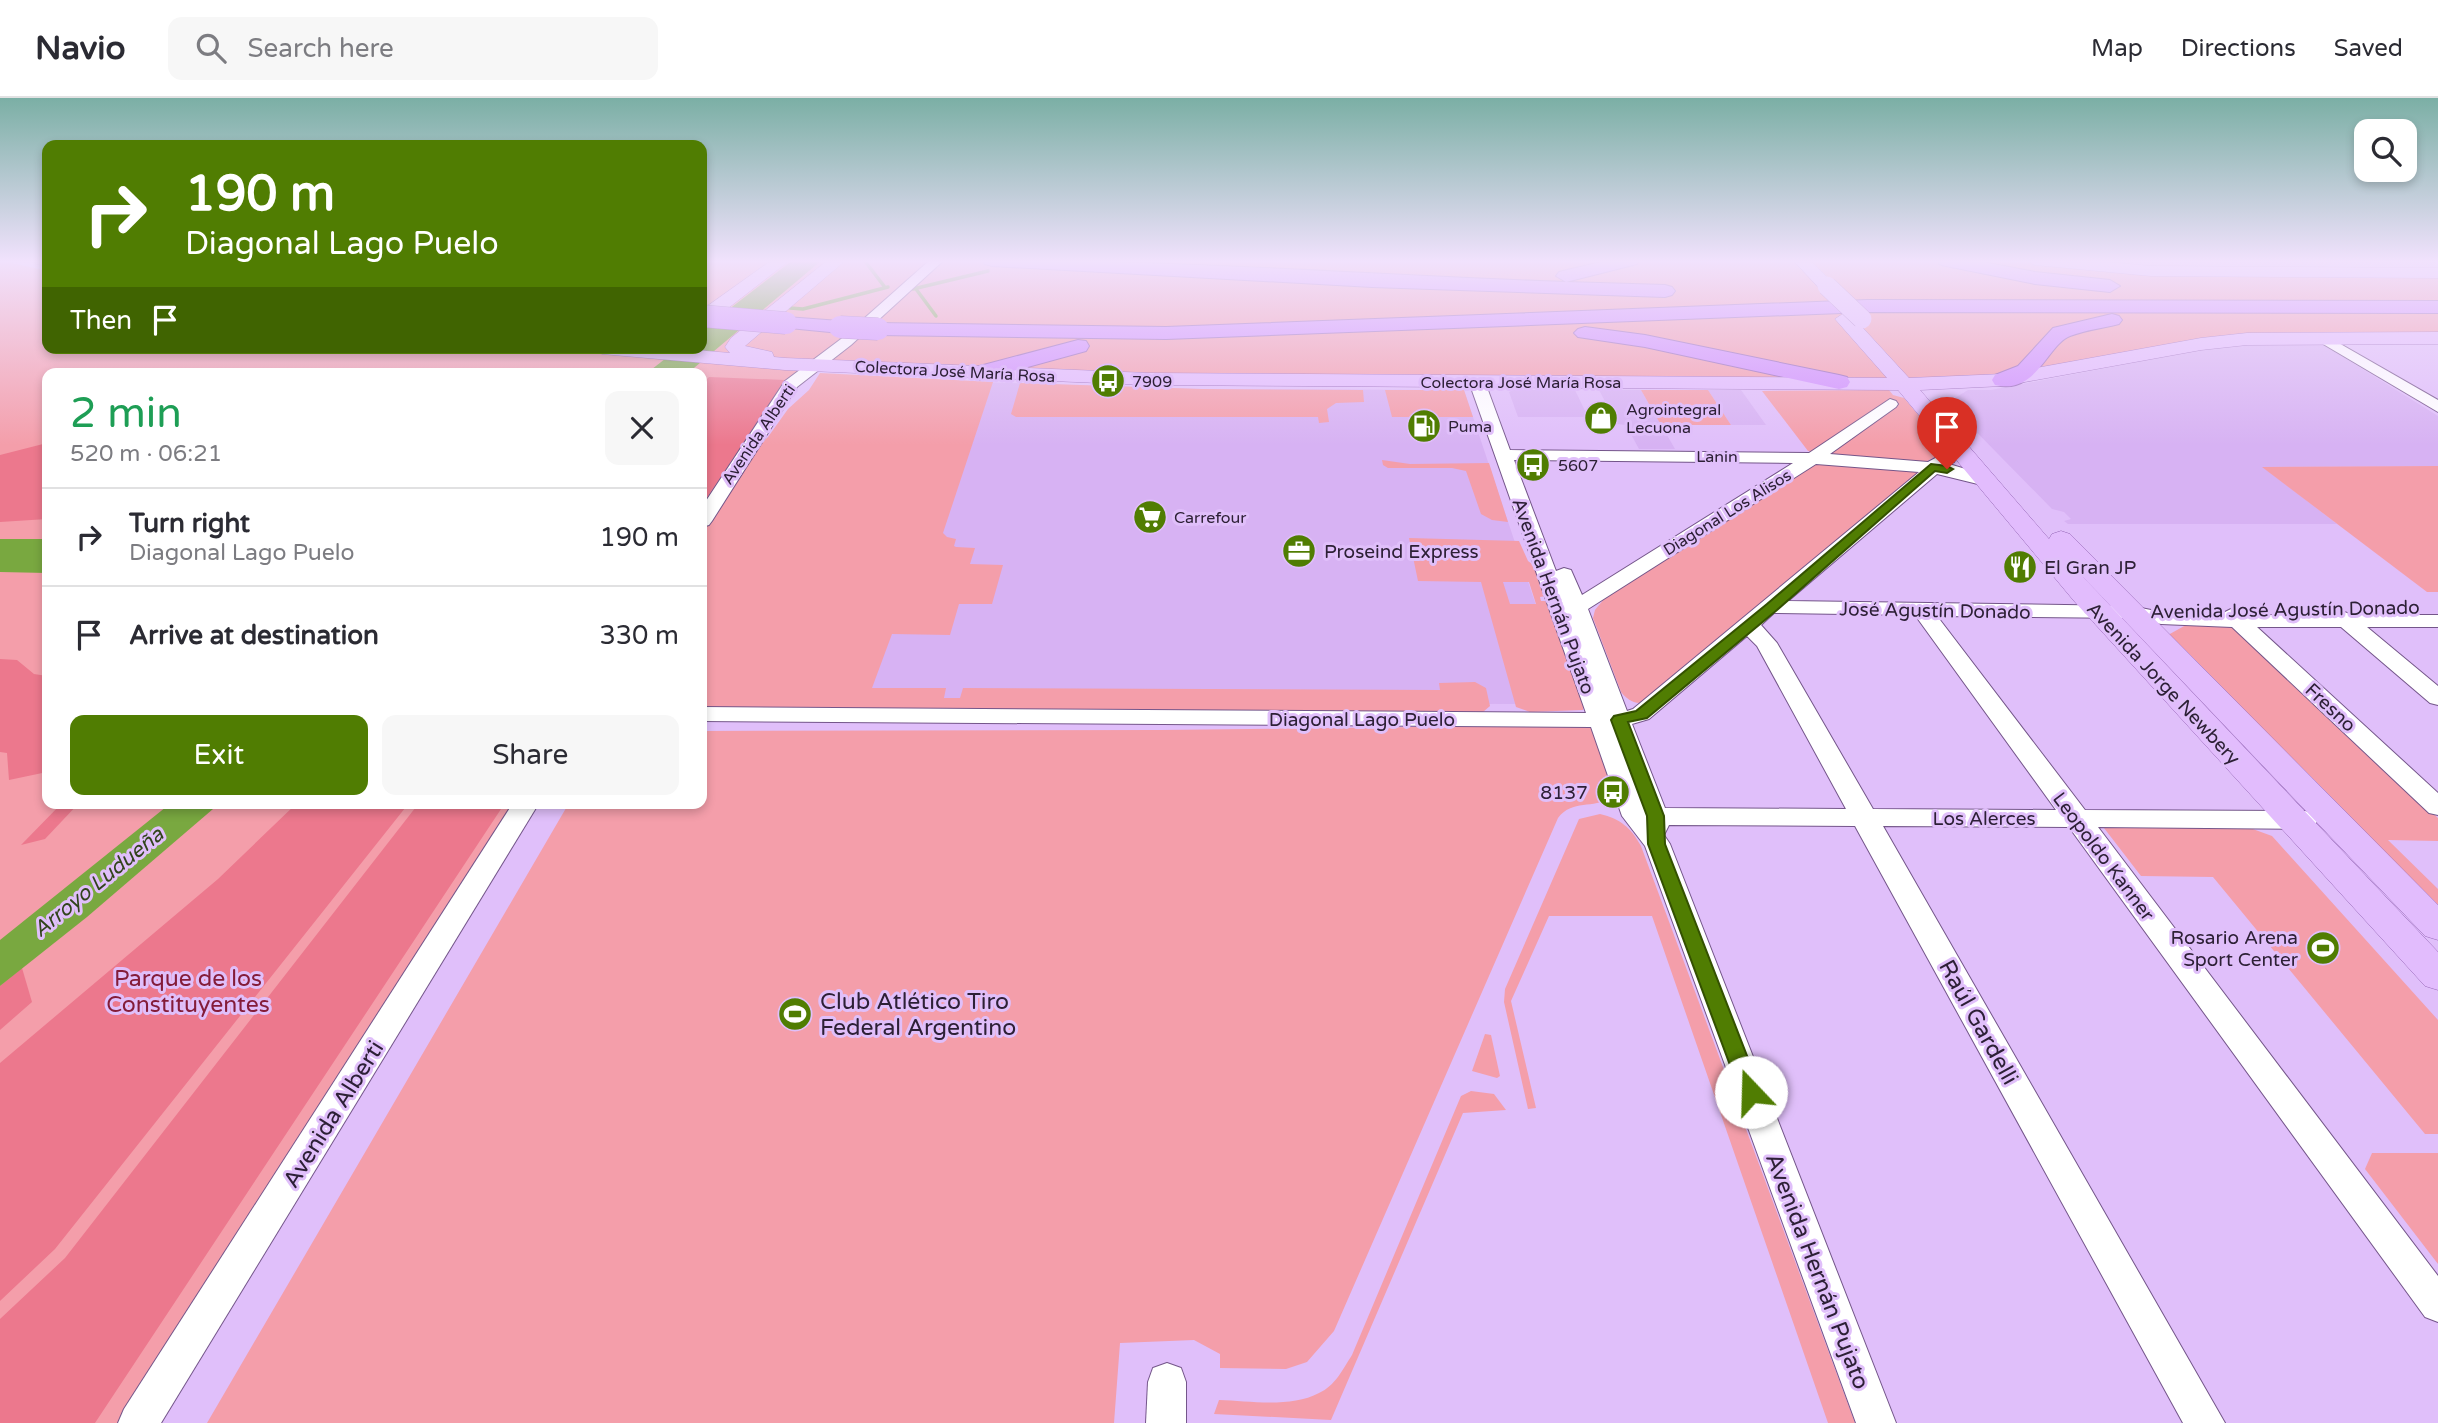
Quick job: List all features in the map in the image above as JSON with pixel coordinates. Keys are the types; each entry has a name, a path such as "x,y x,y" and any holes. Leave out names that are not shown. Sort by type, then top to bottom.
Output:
{"highway":[{"path":"770,322 877,329 1095,334 1478,322"},
{"path":"2003,380 2026,371 2060,332 2101,322"},
{"path":"1379,326 1529,329 1619,336 1839,382"},
{"path":"980,373 1043,354 1093,345 1220,337 1270,330"},
{"path":"1020,375 1029,363 1043,354"}],"main road":[{"path":"763,322 735,347 748,354 818,362"},
{"name":"Avenida Jorge Newbery","path":"1856,322 1977,452 2438,927"},
{"name":"Colectora José María Rosa","path":"656,354 980,373 1149,379 1914,384 2003,380 2201,344 2247,339 2438,338"},
{"name":"Avenida Jorge Newbery","path":"1914,384 1954,444 2098,612 2438,976"}],"street":[{"name":"Avenida Alberti","path":"818,362 858,322"},
{"name":"Avenida Alberti","path":"707,513 791,384 865,322"},
{"path":"2323,338 2438,407"},
{"name":"Avenida Hernán Pujato","path":"1484,382 1609,720 1876,1423"},
{"path":"2415,393 2438,393"},
{"name":"Diagonal Los Alisos","path":"1568,607 1813,458 1890,404"},
{"name":"Diagonal Lago Puelo","path":"707,714 1609,720 1642,714 1761,616 1931,468 1948,458 1954,444"},
{"name":"Lanin","path":"1511,455 1813,458 1931,468"},
{"path":"1931,468 1959,471 1986,481"},
{"name":"Avenida José Agustín Donado","path":"2098,612 2131,612 2161,618 2231,614 2338,614 2438,607"},
{"name":"José Agustín Donado","path":"1761,616 1920,609 2098,612"},
{"name":"Leopoldo Kanner","path":"1920,609 2438,1305"},
{"name":"Fresno","path":"2231,614 2438,807"},
{"path":"2338,614 2438,698"},
{"name":"Avenida José Agustín Donado","path":"2338,614 2438,621"},
{"name":"Raúl Gardelli","path":"1761,616 1766,643 2204,1423"},
{"name":"Avenida Alberti","path":"138,1423 522,809"},
{"name":"Los Alerces","path":"1649,825 1864,817 2334,820"},
{"path":"1166,1423 1167,1382"}],"shaded area":[{"path":"2319,342 2438,416 2438,466 2263,467 2337,524 2068,524 2064,521 2071,519 2064,512 2052,509 1950,405 1955,398 1968,390 1991,390 2200,350 2262,343"},
{"path":"978,382 1202,389 1464,390 1569,704 867,703 707,623 707,616"},
{"path":"1575,390 1588,417 1518,417 1509,392"},
{"path":"1599,390 1641,390 1675,449 1639,449 1626,425 1617,424"},
{"path":"1708,390 1741,390 1766,425 1731,425"}],"green space":[{"name":"Parque de los Constituyentes","path":"0,322 42,322 42,354 707,354 707,322 2438,322 2438,338 2247,339 2003,380 1312,381 817,364 776,404 707,513 707,368 42,368 42,809 522,809 138,1423 0,1423"},
{"path":"820,373 993,382 943,533 956,539 956,547 975,548 970,564 1003,565 992,604 959,604 950,635 892,634 872,688 946,688 944,698 960,698 963,688 1440,690 1439,683 1475,682 1486,688 1490,706 1483,712 707,711 707,522 753,451 768,437 788,409 809,390"},
{"path":"707,379 785,380 707,497"},
{"path":"1020,383 1202,389 1363,390 1364,402 1336,403 1327,409 1329,422 1319,423 1318,417 1016,417 1011,414"},
{"path":"1385,390 1464,390 1473,417 1392,417"},
{"path":"1641,390 1708,390 1731,425 1661,425"},
{"path":"1889,390 1893,395 1904,398 1941,442 1945,449 1943,453 1925,462 1831,456 1808,451 1762,391"},
{"path":"42,444 42,519 0,522 0,455"},
{"path":"1382,460 1410,464 1489,463 1508,522 1492,520 1481,514 1466,471 1452,468 1388,468 1383,465"},
{"path":"1811,464 1910,468 1919,473 1648,703 1636,703 1627,698 1621,692 1593,618 1595,610 1604,599"},
{"path":"2438,466 2438,592 2427,592 2262,467"},
{"path":"1409,538 1519,541 1528,561 1536,567 1546,596 1540,597 1541,601 1548,601 1584,704 1583,710 1530,712 1516,707 1481,582 1418,581","holes":["1503,582 1529,582 1536,604 1510,604"]},
{"path":"2186,625 2228,626 2236,629 2438,818 2438,841 2388,840 2438,889 2438,910 2168,635"},
{"path":"0,659 17,660 34,674 42,675 42,773 9,780 7,753 0,752"},
{"name":"Club Atlético Tiro Federal Argentino","path":"1584,725 1593,728 1612,786 1610,798 1570,808 1558,818 1334,1331 1307,1362 1286,1369 1220,1368 1220,1354 1194,1340 1120,1343 1114,1423 207,1423 565,809 707,809 707,731 1161,730"},
{"path":"56,809 73,809 45,839 21,845"},
{"path":"291,809 404,809 55,1249 0,1301 0,1063 218,879"},
{"path":"414,809 501,809 95,1423 0,1423 0,1319 65,1258"},
{"path":"1600,814 1625,825 1641,846 1855,1423 1828,1423 1652,916 1549,916 1511,1001 1536,1108 1528,1109 1504,1002 1505,989 1579,819"},
{"name":"Rosario Arena Sport Center","path":"2104,828 2250,828 2272,836 2438,1020 2438,1134 2425,1134 2213,877 2141,876"},
{"path":"22,968 32,1002 0,1030 0,986"},
{"path":"1485,1034 1491,1035 1500,1076 1497,1078 1472,1071"},
{"path":"1471,1091 1494,1094 1506,1110 1463,1113 1331,1420 1214,1414 1219,1400 1296,1401 1325,1390 1338,1377 1352,1355 1461,1096"},
{"path":"2372,1153 2438,1153 2438,1264 2365,1169"}],"water":[{"path":"713,322 749,322 694,368 653,368 671,354 707,354 707,326"},
{"path":"0,539 42,539 42,573 0,572"},
{"name":"Arroyo Ludueña","path":"164,809 213,809 87,917 0,986 0,940"}],"place":[{"name":"7909","path":"1108,381"},
{"name":"Agrointegral Lecuona","path":"1601,418"},
{"name":"Puma","path":"1424,426"},
{"name":"5607","path":"1533,465"},
{"name":"Carrefour","path":"1150,517"},
{"name":"Proseind Express","path":"1299,551"},
{"name":"El Gran JP","path":"2020,567"},
{"name":"8137","path":"1613,792"},
{"name":"Rosario Arena Sport Center","path":"2323,948"},
{"name":"Club Atlético Tiro Federal Argentino","path":"795,1014"}],"route":[{"path":"1751,1092 1657,844 1655,816 1619,720 1642,714 1772,607 1931,468 1947,469"}]}
